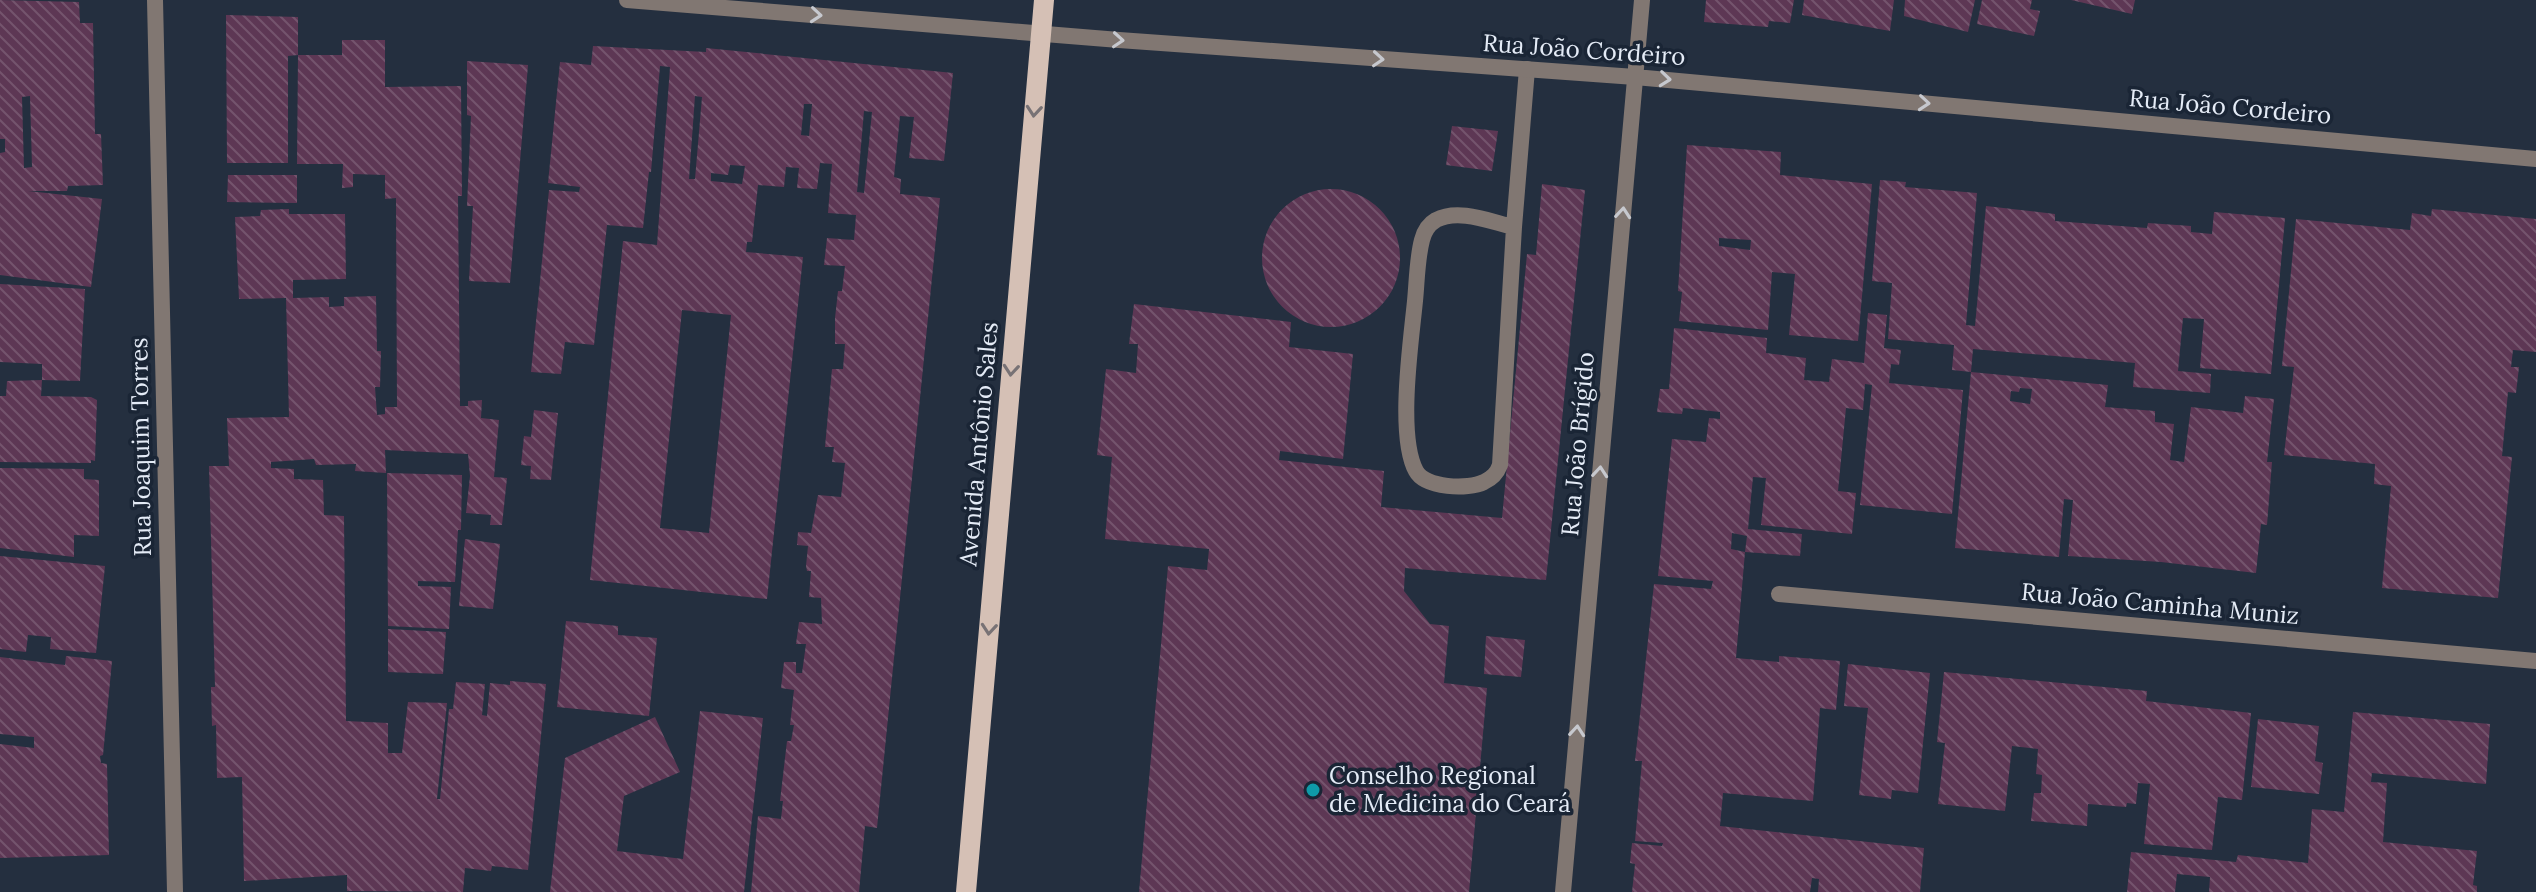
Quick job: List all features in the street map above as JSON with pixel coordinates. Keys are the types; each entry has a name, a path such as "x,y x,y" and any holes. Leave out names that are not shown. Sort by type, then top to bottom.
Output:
{"main road":[{"name":"Avenida Antônio Sales","path":"966,892 1044,0"}],"street":[{"name":"Rua Joaquim Torres","path":"155,0 175,892"},
{"name":"Rua João Cordeiro","path":"627,0 1635,77 2536,159"},
{"name":"Rua João Brígido","path":"1563,892 1642,0"},
{"path":"1514,227 1461,215 1435,221 1423,237 1411,342 1407,432 1410,458 1418,475 1428,482 1467,486 1484,483 1496,475 1500,465 1527,69"},
{"name":"Rua João Caminha Muniz","path":"1779,594 2536,661"}],"building":[{"path":"0,0 79,2 80,23 93,23 95,134 101,134 103,185 68,186 67,191 28,191 102,199 91,287 0,275 0,153 5,152 5,139 0,139","holes":["30,96 32,167 24,168 22,97"]},
{"path":"1706,0 1794,0 1790,23 1769,21 1768,27 1704,22"},
{"path":"1804,0 1894,0 1890,31 1802,15"},
{"path":"1905,0 1975,0 1968,32 1904,16"},
{"path":"1982,0 2032,0 2030,9 2040,11 2034,36 1977,24"},
{"path":"2071,0 2135,0 2132,14"},
{"path":"226,15 298,17 298,55 288,56 288,163 227,163"},
{"path":"342,40 385,40 385,87 461,86 462,196 458,196 460,406 468,406 468,401 482,400 481,418 499,420 494,477 507,478 502,525 490,525 491,515 466,513 470,476 468,454 385,450 386,473 355,471 356,464 316,465 314,459 271,462 271,468 294,469 294,479 323,480 324,515 344,516 346,721 388,723 388,753 402,753 408,702 447,703 437,799 440,799 449,709 453,709 456,682 485,684 482,715 487,716 490,683 546,684 528,870 492,866 491,871 465,868 463,892 347,891 347,875 244,881 242,777 217,778 216,725 212,726 211,687 215,687 209,466 229,466 227,418 289,417 286,298 239,299 235,217 260,216 261,210 289,209 289,214 345,214 346,279 293,280 293,298 329,297 329,307 344,306 344,297 376,296 377,351 381,351 380,387 375,387 377,415 385,414 385,407 397,407 396,198 385,199 385,175 353,174 353,187 342,188 343,164 297,164 298,55 342,55"},
{"path":"593,46 706,52 706,48 953,73 944,161 909,158 914,117 900,116 894,177 901,179 900,194 940,198 877,828 865,826 859,892 751,892 758,816 781,819 787,741 791,741 794,725 790,725 794,690 781,688 784,662 796,662 796,673 802,673 806,644 796,644 799,622 822,624 821,598 809,597 811,571 807,571 806,566 808,546 797,545 798,532 811,533 818,495 841,497 845,463 832,462 834,447 825,447 832,369 843,369 845,344 835,344 835,318 845,266 824,265 827,238 854,240 856,215 828,213 832,164 820,163 817,189 797,188 799,168 786,167 784,187 758,185 752,242 747,242 746,252 803,257 767,599 590,580 623,241 657,245 670,67 660,66 643,228 607,225 594,345 565,342 561,374 531,372 549,190 579,192 580,187 548,183 560,62 591,65","holes":["695,96 702,97 695,179 689,179","804,104 812,104 809,136 801,135","864,111 872,112 864,193 857,192","730,165 745,166 742,184 711,181 711,173 728,175","682,310 731,315 709,533 660,528"]},
{"path":"467,61 528,65 510,283 469,281 473,206 467,206 471,116 467,115"},
{"path":"1452,126 1498,131 1492,171 1446,165"},
{"path":"1687,145 1781,152 1780,175 1872,184 1858,341 1789,335 1795,274 1772,272 1768,330 1679,321 1682,292 1678,291","holes":["1719,238 1751,240 1750,250 1719,246"]},
{"path":"228,175 297,175 297,203 227,202"},
{"path":"1880,180 1906,182 1905,187 1977,193 1966,325 1975,326 1986,206 2055,214 2055,221 2147,228 2148,223 2191,226 2191,232 2212,234 2214,212 2285,218 2271,374 2200,368 2204,319 2183,318 2178,371 2211,374 2210,393 2133,387 2135,363 1973,349 1971,372 1952,370 1954,345 1888,339 1892,283 1872,281"},
{"path":"1542,184 1585,190 1546,580 1405,568 1404,591 1430,624 1449,626 1444,683 1487,688 1469,892 1139,892 1168,566 1207,570 1209,549 1105,539 1112,457 1097,455 1106,369 1136,373 1138,344 1129,344 1134,304 1291,322 1289,347 1353,354 1343,459 1280,451 1279,460 1384,471 1381,507 1502,518 1527,254 1536,255"},
{"path":"1331,189 1357,194 1380,209 1395,232 1400,258 1395,284 1380,307 1357,322 1331,327 1305,322 1282,307 1267,284 1262,258 1267,232 1282,209 1305,194"},
{"path":"2432,209 2536,219 2536,352 2513,350 2511,367 2519,367 2516,393 2508,392 2502,456 2512,457 2498,598 2382,588 2391,486 2374,484 2375,464 2284,455 2294,367 2282,366 2296,219 2410,230 2412,213 2431,216"},
{"path":"0,284 85,289 80,381 42,380 42,364 0,362"},
{"path":"1868,313 1887,315 1884,348 1901,350 1899,365 1891,364 1889,383 1963,390 1952,514 1860,505 1872,385 1865,384 1863,410 1846,408 1838,491 1856,493 1852,534 1761,525 1766,478 1753,477 1748,529 1802,534 1800,556 1745,552 1736,658 1779,662 1779,656 1840,661 1836,710 1820,708 1813,801 1723,793 1720,826 1924,848 1920,892 1818,892 1819,879 1812,878 1810,892 1632,892 1635,864 1630,863 1632,843 1662,846 1663,843 1635,841 1642,761 1635,761 1654,584 1711,589 1713,581 1658,576 1672,439 1706,442 1709,418 1720,419 1720,412 1683,408 1682,414 1657,412 1660,389 1669,389 1674,328 1767,338 1766,353 1806,358 1804,380 1829,382 1832,359 1864,363","holes":["1732,533 1747,536 1745,552 1731,549"]},
{"path":"1971,372 2108,385 2105,407 2155,411 2155,422 2174,424 2170,460 2184,462 2191,407 2243,413 2245,396 2274,399 2267,462 2272,462 2267,525 2261,524 2256,573 2068,556 2073,500 2064,499 2059,557 1955,548","holes":["2032,389 2030,404 2010,401 2011,391"]},
{"path":"42,380 41,396 91,397 97,400 95,461 0,462 0,396 6,396 7,381"},
{"path":"534,410 558,413 551,480 530,479 531,466 521,465 524,436 531,437"},
{"path":"0,468 84,469 84,479 99,480 99,536 74,535 74,557 0,548"},
{"path":"387,473 462,475 461,530 458,530 455,582 418,581 418,586 451,587 449,629 388,626"},
{"path":"465,539 500,544 493,609 459,606"},
{"path":"0,556 105,566 96,653 50,649 51,637 28,635 26,652 0,649"},
{"path":"566,621 618,626 618,635 657,638 649,716 557,707"},
{"path":"388,629 446,632 443,674 388,672"},
{"path":"1486,636 1525,640 1521,677 1484,674"},
{"path":"66,656 112,661 103,755 100,756 101,763 107,764 109,855 0,858 0,744 34,748 34,737 0,734 0,657 65,665"},
{"path":"1848,664 1930,673 1918,793 1892,790 1891,799 1859,795 1868,708 1844,706"},
{"path":"1944,672 2147,691 2146,701 2251,713 2242,800 2218,797 2212,850 2144,844 2150,784 2138,783 2136,804 2127,803 2126,807 2088,804 2087,826 2031,821 2034,793 2041,793 2042,775 2036,774 2038,749 2012,746 2005,811 1938,804 1945,743 1937,742"},
{"path":"700,711 763,718 744,892 550,892 565,758 655,717 680,772 624,796 617,851 683,859"},
{"path":"2353,712 2490,724 2486,784 2372,773 2371,782 2387,783 2383,842 2477,851 2473,885 2477,886 2477,892 2209,892 2210,877 2177,874 2175,892 2127,892 2131,852 2236,862 2238,855 2308,863 2312,809 2344,812"},
{"path":"2258,719 2319,726 2315,761 2323,763 2319,794 2251,787"}],"place":[{"name":"Conselho Regional de Medicina do Ceará","path":"1313,790"}]}
